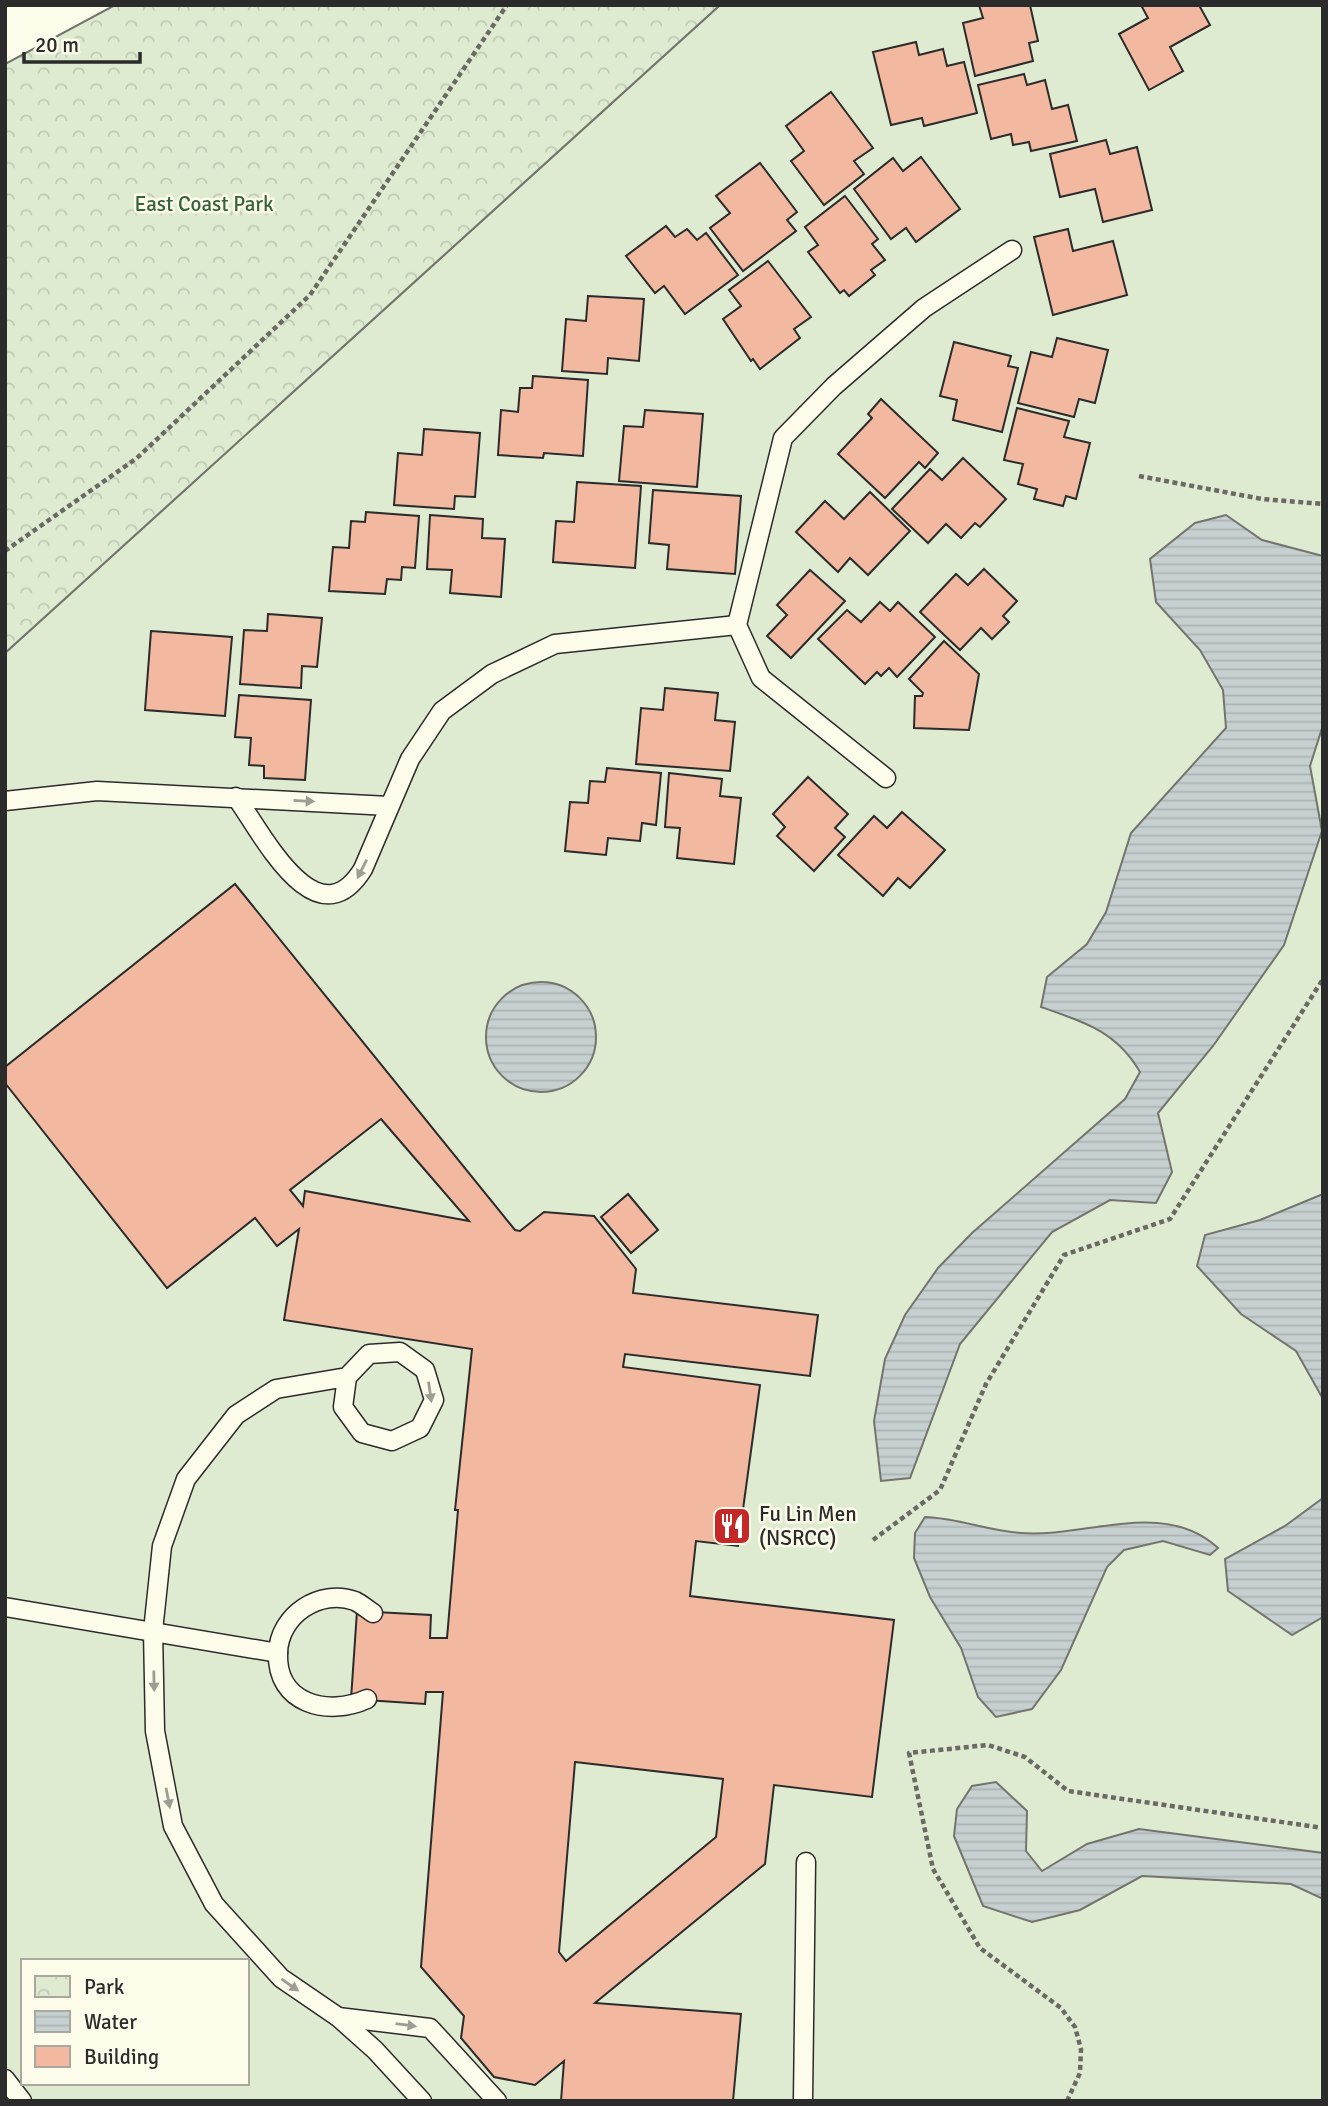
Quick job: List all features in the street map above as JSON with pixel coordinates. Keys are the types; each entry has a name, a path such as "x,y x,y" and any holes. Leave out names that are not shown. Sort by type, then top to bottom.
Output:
{"lane":[{"path":"886,778 761,678 737,625 783,438 834,386 924,308 1012,250"},
{"path":"236,797 290,872 308,890 323,896 341,893 353,886 363,869 410,759 442,711 492,674 555,645 737,625"},
{"path":"5,801 97,791 389,806"},
{"path":"347,1377 343,1407 362,1433 392,1441 420,1428 434,1400 425,1370 400,1352 369,1354 347,1377 276,1389 236,1415 186,1479 162,1546 153,1631 155,1731 173,1826 214,1904 281,1979 338,2017 376,2050 422,2101"},
{"path":"367,1699 348,1708 328,1709 308,1703 292,1691 281,1673 278,1653 283,1632 295,1614 313,1602 334,1598 355,1601 373,1613"},
{"path":"5,1607 278,1653"},
{"path":"803,2101 806,1861"},
{"path":"338,2017 430,2028 497,2101"},
{"path":"5,2079 22,2101"}],"path":[{"path":"5,551 137,458 310,295 507,5"},
{"path":"1139,476 1262,499 1323,504"},
{"path":"873,1540 940,1490 986,1384 1064,1255 1170,1219 1323,979"},
{"path":"1067,2101 1080,2073 1081,2049 1075,2026 1062,2008 980,1948 933,1869 909,1754 988,1745 1025,1757 1068,1791 1323,1828"}],"green space":[{"name":"East Coast Park","path":"115,5 720,5 5,653 5,64"},
{"path":"720,5 1323,5 1323,2101 5,2101 5,653"}],"water":[{"path":"1226,515 1262,540 1323,556 1323,725 1310,766 1322,831 1284,945 1213,1046 1158,1113 1172,1172 1156,1203 1110,1200 1052,1232 960,1344 910,1478 881,1481 874,1421 885,1359 905,1315 938,1268 972,1233 1125,1099 1140,1072 1131,1058 1109,1037 1085,1023 1041,1007 1047,977 1087,944 1106,912 1131,833 1226,728 1223,690 1200,650 1156,602 1150,559 1195,523"},
{"path":"541,982 562,986 580,998 592,1016 596,1037 592,1058 580,1076 562,1088 541,1092 520,1088 502,1076 490,1058 486,1037 490,1016 502,998 520,986"},
{"path":"1323,1194 1323,1399 1296,1351 1241,1314 1197,1266 1205,1235 1260,1220"},
{"path":"1323,1498 1323,1617 1292,1635 1228,1591 1225,1559 1285,1526"},
{"path":"925,1517 1021,1533 1046,1533 1124,1524 1174,1525 1197,1533 1218,1548 1210,1555 1163,1541 1124,1550 1107,1567 1061,1670 1032,1709 996,1717 978,1697 961,1648 930,1597 914,1558 915,1533"},
{"path":"996,1782 1027,1811 1026,1851 1042,1871 1087,1844 1139,1829 1323,1853 1323,1899 1291,1884 1142,1876 1080,1910 1032,1922 983,1906 954,1836 957,1809 972,1786"}],"building":[{"path":"979,5 1030,5 1038,41 1029,43 1033,61 975,76 963,23 983,18"},
{"path":"1141,5 1199,5 1210,25 1170,47 1183,71 1149,90 1119,34 1148,18"},
{"path":"916,42 919,55 943,49 947,66 964,62 977,113 924,126 922,118 891,125 873,52"},
{"path":"1024,74 1027,85 1045,80 1052,109 1068,105 1077,141 1031,151 1029,142 1013,145 1011,134 991,139 978,85"},
{"path":"831,92 873,148 854,161 864,174 824,205 791,161 804,151 786,126"},
{"path":"1106,140 1110,154 1137,147 1152,210 1103,222 1095,189 1060,197 1050,154"},
{"path":"921,157 960,209 916,242 906,228 891,239 854,189 893,158 903,171"},
{"path":"760,163 797,212 787,220 796,231 743,271 710,228 730,213 716,196"},
{"path":"845,196 878,239 872,244 885,260 871,270 875,275 849,296 844,290 840,293 808,252 818,245 805,227"},
{"path":"666,226 675,237 687,229 697,240 706,233 738,275 685,314 664,286 655,293 626,256"},
{"path":"1068,229 1073,251 1113,241 1127,295 1053,315 1034,237"},
{"path":"768,261 811,317 794,329 800,338 760,369 753,359 751,361 723,319 741,306 729,290"},
{"path":"588,296 644,299 639,361 608,358 607,374 562,371 566,319 586,321"},
{"path":"1057,338 1108,350 1095,403 1079,399 1074,417 1018,403 1031,352 1052,357"},
{"path":"954,342 1011,356 1008,366 1018,368 1002,432 953,420 957,400 940,396"},
{"path":"533,376 588,380 583,456 544,453 543,458 498,455 501,410 518,412 520,388 532,388"},
{"path":"881,399 938,453 925,468 919,462 885,498 838,454 872,418 868,414"},
{"path":"1017,408 1069,421 1064,437 1090,443 1076,499 1066,496 1063,506 1034,499 1037,489 1018,484 1023,464 1004,460"},
{"path":"645,410 703,414 697,487 619,481 624,426 643,427"},
{"path":"424,429 480,433 475,497 455,496 454,509 394,505 398,453 422,455"},
{"path":"963,458 1006,499 980,527 975,523 961,538 946,524 928,543 892,509 930,469 942,480"},
{"path":"577,482 641,486 635,568 553,562 556,521 574,522"},
{"path":"653,490 741,496 735,574 667,569 669,545 649,543"},
{"path":"870,492 910,531 868,575 850,558 838,572 796,532 825,501 844,519"},
{"path":"366,512 419,516 415,568 402,567 401,580 387,579 385,594 329,591 333,547 349,548 351,521 365,522"},
{"path":"430,515 483,519 482,538 505,539 501,597 450,593 452,570 427,569"},
{"path":"984,569 1017,601 1003,616 1009,622 992,639 981,628 960,650 920,612 956,574 968,585"},
{"path":"810,570 845,601 791,658 767,636 787,615 777,605"},
{"path":"880,602 890,611 898,602 935,637 897,677 889,668 881,676 877,672 865,684 818,639 847,610 861,622"},
{"path":"268,614 322,618 317,667 302,666 301,688 240,684 244,630 267,631"},
{"path":"151,631 232,637 225,716 145,710"},
{"path":"944,641 979,674 969,730 914,728 915,696 922,696 923,693 909,679"},
{"path":"665,688 718,693 715,720 735,722 730,771 636,764 641,708 663,710"},
{"path":"239,695 311,700 305,780 264,778 264,766 249,765 251,738 235,737"},
{"path":"607,768 661,773 656,825 642,823 640,841 608,838 606,855 565,851 570,802 588,803 590,781 605,782"},
{"path":"669,773 722,779 720,796 741,798 734,864 677,858 680,828 665,827"},
{"path":"808,777 848,814 835,828 845,837 814,871 777,836 785,827 773,814"},
{"path":"902,812 945,850 910,888 898,878 883,896 838,855 874,816 887,828"},
{"path":"235,884 515,1230 520,1231 544,1212 594,1216 636,1269 633,1293 818,1315 810,1376 625,1354 623,1367 760,1385 738,1546 696,1541 690,1596 894,1620 872,1797 774,1785 765,1864 595,2003 741,2014 733,2101 561,2101 564,2061 535,2085 494,2077 461,2038 464,2016 421,1967 443,1692 426,1692 425,1704 351,1699 357,1611 431,1615 430,1638 447,1638 458,1510 455,1510 472,1349 284,1320 299,1229 277,1246 255,1218 167,1288 5,1083 5,1067","holes":["381,1119 469,1221 305,1191 303,1206 290,1190","575,1762 723,1779 716,1837 566,1961 559,1952"]},
{"path":"628,1194 658,1230 631,1253 601,1217"}],"place":[{"name":"Fu Lin Men (NSRCC)","path":"732,1526"}]}
